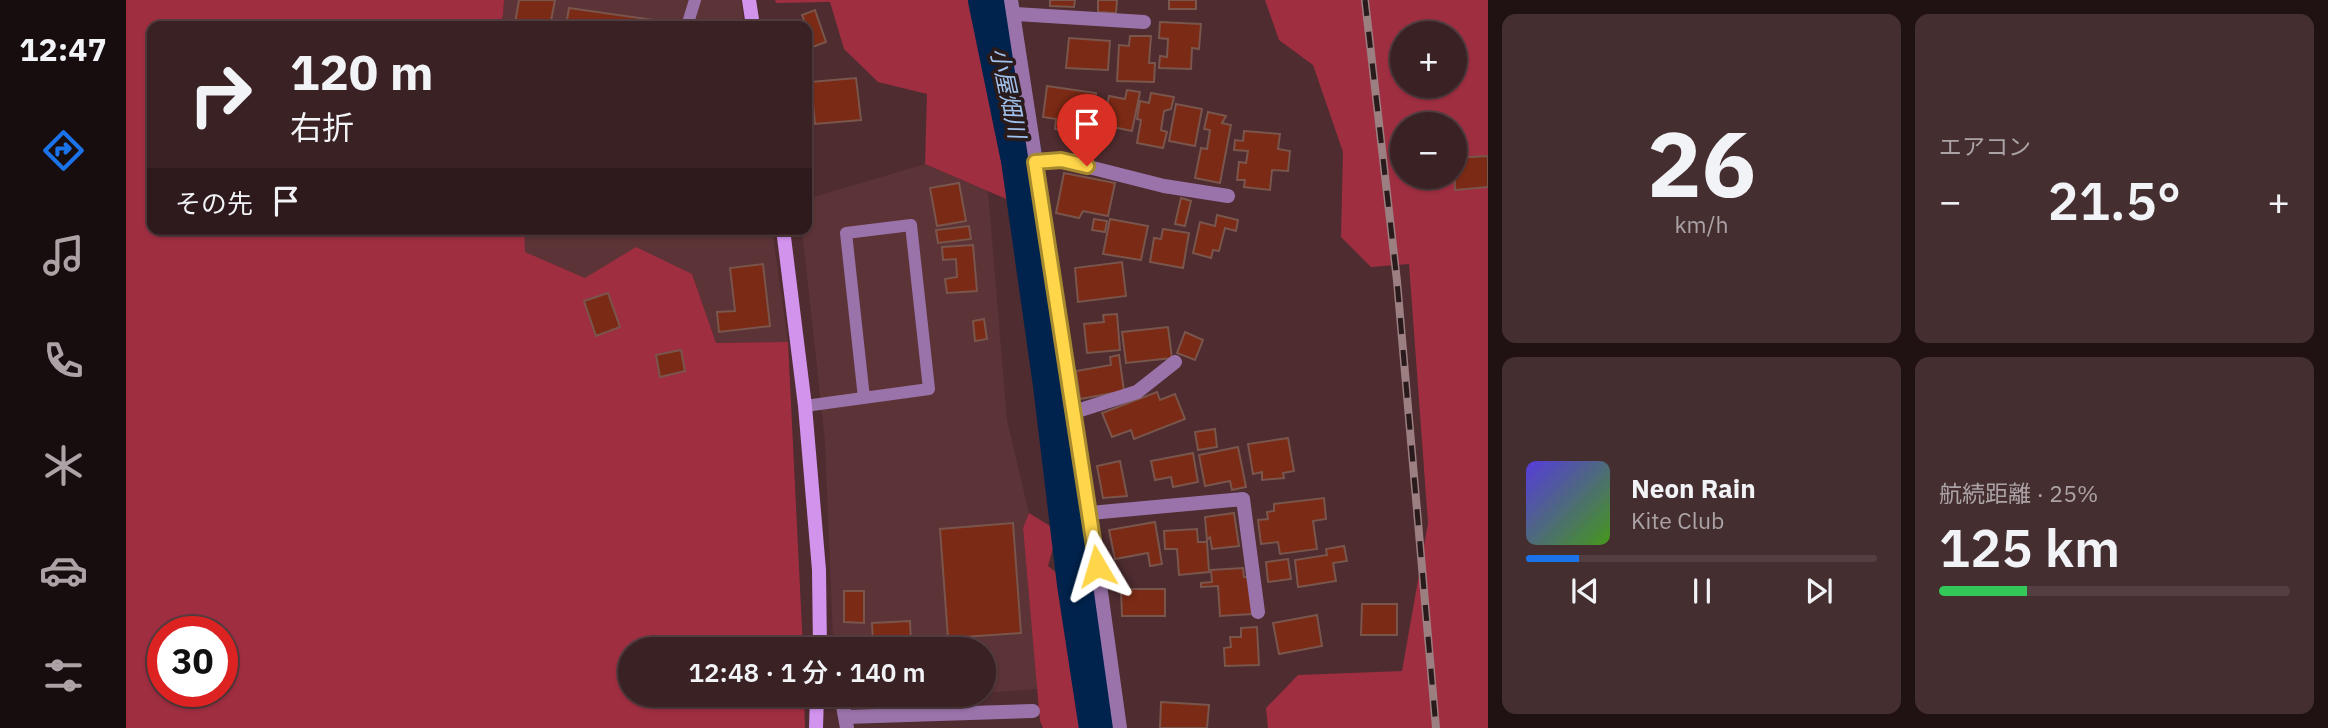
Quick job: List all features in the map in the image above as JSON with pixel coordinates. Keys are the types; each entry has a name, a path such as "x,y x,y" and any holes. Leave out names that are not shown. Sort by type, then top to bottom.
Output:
{"street":[{"path":"749,0 752,21"},
{"path":"1120,728 1013,7 1144,22"},
{"path":"1035,162 1061,160 1164,186 1228,196"},
{"path":"784,235 805,406 819,570 821,637"},
{"path":"1074,412 1137,392 1175,362"},
{"path":"1090,513 1243,499 1258,612"},
{"path":"816,728 817,707"},
{"path":"846,723 1034,711"}],"lane":[{"path":"689,21 695,0"},
{"path":"805,406 864,398 929,389 911,225 846,233 864,398"}],"shaded area":[{"path":"126,0 504,0 501,21 147,21 147,235 524,235 525,252 585,278 636,247 692,274 716,343 788,342 802,637 618,637 618,707 804,707 805,728 126,728"},
{"path":"504,0 741,0 743,21 501,21"},
{"path":"775,0 969,0 1011,201 925,164 927,94 878,82 844,49 830,2 776,3"},
{"path":"1265,0 1488,0 1488,728 1268,728 1266,708 1298,675 1402,671 1428,523 1409,264 1371,267 1341,237 1343,152 1313,65 1279,40"},
{"path":"925,164 988,191 1007,420 1029,513 1023,528 1038,689 996,692 996,637 833,637 825,442 803,235 812,235 812,198"},
{"path":"524,235 773,235 788,342 716,343 692,274 585,278 524,252"},
{"path":"1029,513 1058,531 1048,566 1068,582 1087,696 1108,728 1043,728 1040,721 1023,528"}],"building":[{"path":"519,0 555,0 551,21 515,21"},
{"path":"1050,0 1075,0 1074,7 1050,6"},
{"path":"1098,0 1117,0 1116,13 1098,12"},
{"path":"1169,0 1196,0 1196,9 1169,9"},
{"path":"569,8 661,21 567,21"},
{"path":"815,10 826,42 812,47 812,21 804,21 802,15"},
{"path":"1160,22 1201,24 1199,49 1192,48 1191,69 1159,68 1160,56 1167,57 1168,39 1159,38"},
{"path":"1130,36 1151,36 1149,63 1155,63 1154,82 1117,81 1119,45 1129,46"},
{"path":"1069,38 1110,41 1108,70 1066,68"},
{"path":"856,78 861,120 815,124 812,82"},
{"path":"1047,86 1096,93 1089,142 1064,139 1065,130 1055,129 1056,119 1043,117"},
{"path":"1127,90 1140,92 1132,131 1103,125 1109,96 1125,99"},
{"path":"1151,93 1174,97 1171,109 1164,111 1161,130 1167,132 1163,148 1137,143 1141,120 1137,119 1140,101 1149,103"},
{"path":"1176,104 1202,109 1195,146 1169,141"},
{"path":"1208,112 1226,116 1222,123 1231,125 1220,183 1195,178 1201,148 1207,149 1210,130 1204,129"},
{"path":"1244,131 1280,134 1278,149 1290,151 1288,171 1272,170 1270,190 1244,187 1245,180 1237,180 1239,162 1246,163 1248,151 1234,150 1235,140 1243,141"},
{"path":"1488,156 1488,187 1467,189 1467,157"},
{"path":"1064,173 1115,183 1108,216 1083,211 1079,218 1056,213"},
{"path":"959,183 966,221 937,226 930,188"},
{"path":"1181,198 1191,201 1185,226 1175,224"},
{"path":"1217,215 1238,220 1236,231 1225,228 1219,251 1213,250 1211,258 1193,253 1200,222 1215,226"},
{"path":"1094,219 1107,221 1105,232 1092,230"},
{"path":"1110,219 1148,226 1141,260 1103,254"},
{"path":"969,226 971,239 938,243 936,230"},
{"path":"1163,229 1189,233 1183,268 1150,262 1154,238 1161,239"},
{"path":"973,245 977,291 947,293 945,279 957,277 956,259 943,260 942,247"},
{"path":"1122,262 1126,296 1078,302 1075,268"},
{"path":"763,264 770,326 719,332 717,312 735,311 730,268"},
{"path":"608,293 620,327 596,336 584,301"},
{"path":"1117,314 1120,350 1087,353 1084,324 1104,322 1103,315"},
{"path":"984,319 987,339 975,341 973,321"},
{"path":"1168,327 1172,358 1126,363 1122,332"},
{"path":"1185,332 1203,340 1195,360 1177,353"},
{"path":"681,350 685,371 660,377 656,355"},
{"path":"1119,355 1124,391 1080,399 1076,371 1111,365 1110,357"},
{"path":"1157,392 1160,400 1175,394 1185,419 1134,439 1131,430 1112,437 1102,413"},
{"path":"1215,429 1217,447 1198,450 1195,432"},
{"path":"1288,438 1294,471 1283,473 1284,478 1262,480 1262,472 1253,474 1248,444"},
{"path":"1238,447 1246,487 1232,490 1230,481 1205,486 1199,455"},
{"path":"1193,453 1198,482 1173,487 1171,477 1155,480 1151,461"},
{"path":"1120,461 1127,496 1103,498 1097,466"},
{"path":"1324,498 1326,519 1313,521 1317,549 1280,554 1278,542 1261,544 1258,520 1268,519 1267,512 1274,511 1274,504"},
{"path":"1234,513 1239,546 1212,549 1210,537 1207,540 1205,517"},
{"path":"1155,522 1162,564 1150,566 1148,553 1115,559 1109,530"},
{"path":"1013,523 1021,633 948,637 940,529"},
{"path":"1197,529 1198,542 1207,542 1209,572 1179,575 1177,549 1165,549 1164,531"},
{"path":"1344,546 1347,561 1333,563 1336,581 1298,587 1295,560 1327,555 1326,549"},
{"path":"1288,559 1291,579 1268,582 1266,562"},
{"path":"1243,568 1244,577 1250,577 1253,614 1220,616 1218,586 1201,587 1201,583 1212,582 1211,570"},
{"path":"1121,589 1165,589 1165,616 1122,616"},
{"path":"844,591 864,591 864,623 844,622"},
{"path":"1362,604 1397,604 1397,635 1361,635"},
{"path":"1317,615 1322,646 1279,654 1273,623"},
{"path":"910,621 911,637 873,637 872,623"},
{"path":"1257,627 1259,665 1225,666 1224,648 1231,647 1230,637 1241,637 1241,628"},
{"path":"1161,702 1209,705 1207,728 1160,728"}],"waterway":[{"name":"小屋畑川","path":"989,0 1022,160 1054,385 1078,584 1100,728"}],"railway":[{"path":"1365,0 1397,281 1436,728"}],"route":[{"path":"1087,166 1061,160 1035,162 1097,566"}]}
